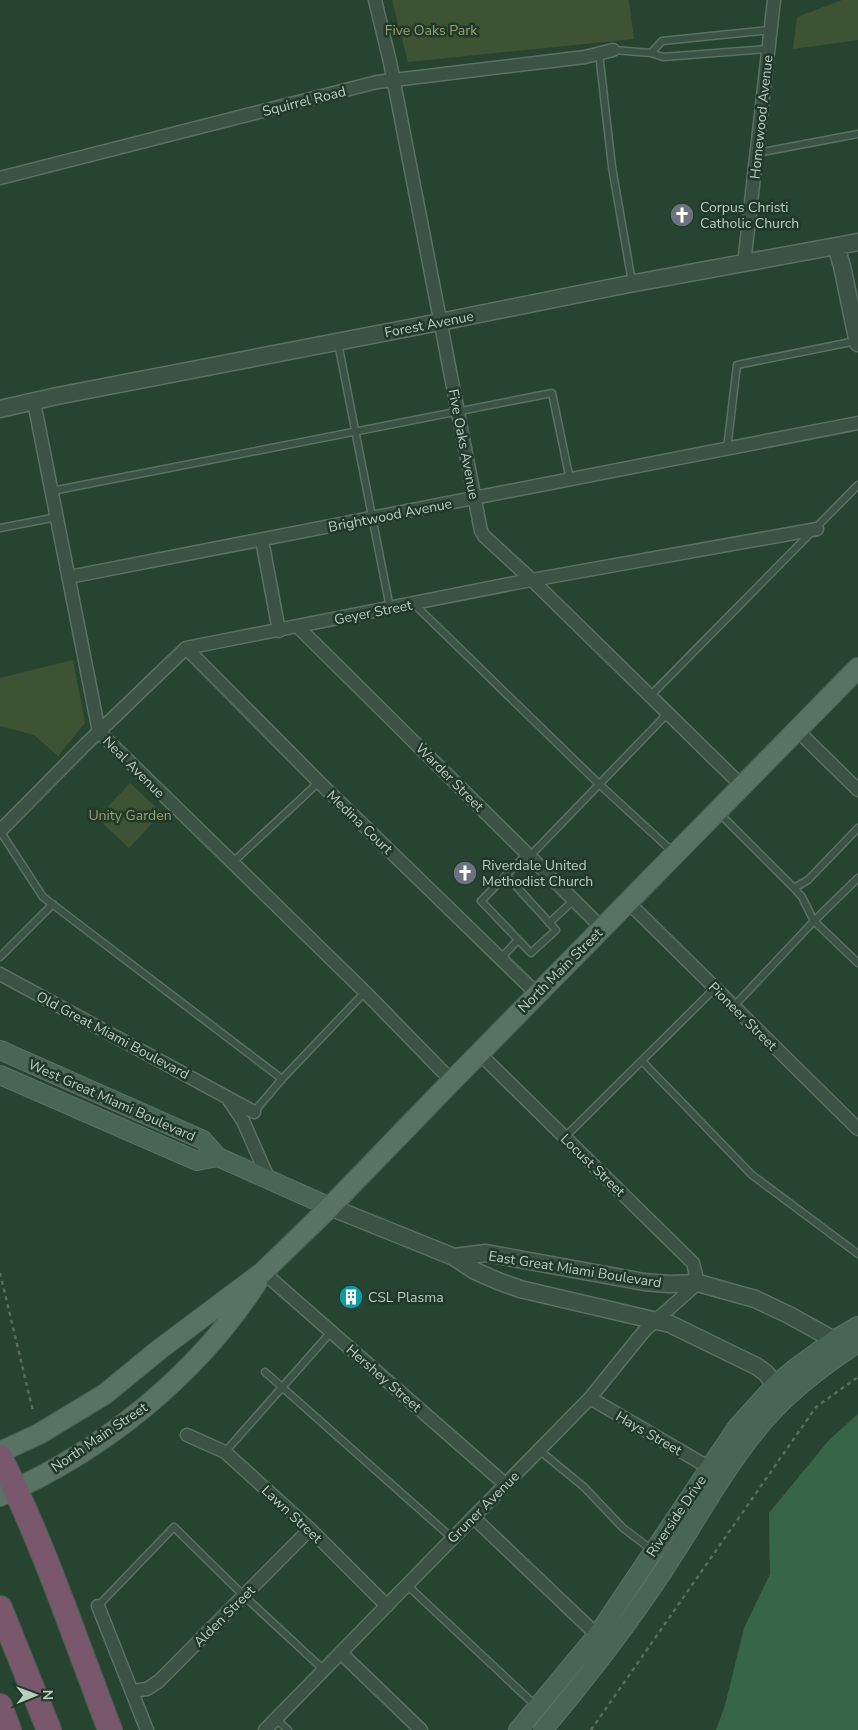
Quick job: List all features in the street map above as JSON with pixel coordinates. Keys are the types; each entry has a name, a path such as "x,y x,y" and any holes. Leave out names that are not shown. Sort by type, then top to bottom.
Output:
{"highway":[{"path":"0,1457 8,1492 40,1546 110,1730"},
{"path":"0,1608 49,1730"},
{"path":"0,1706 10,1730"}],"main road":[{"name":"North Main Street","path":"0,1452 39,1434 105,1394 160,1349 263,1272 330,1207 858,668"},
{"name":"West Great Miami Boulevard","path":"0,1050 203,1140 218,1157 330,1207"},
{"name":"West Great Miami Boulevard","path":"0,1075 197,1161 218,1157"},
{"name":"North Main Street","path":"8,1492 74,1458 144,1409 192,1364 240,1309 263,1272"},
{"name":"Riverside Drive","path":"518,1730 597,1635 708,1467 737,1427 775,1385 795,1368 834,1340 858,1326"},
{"name":"Riverside Drive","path":"543,1730 585,1679 664,1571 737,1456 765,1420 798,1386 858,1343"}],"street":[{"name":"Five Oaks Avenue","path":"375,0 393,79 481,531 742,786"},
{"name":"Homewood Avenue","path":"744,264 774,0"},
{"name":"Squirrel Road","path":"0,178 393,79 579,58 613,50"},
{"name":"Forest Avenue","path":"1,405 34,402 633,283 858,242"},
{"path":"836,246 858,342"},
{"name":"Neal Avenue","path":"34,402 99,732 365,992 452,1081"},
{"name":"Brightwood Avenue","path":"69,577 858,423"},
{"name":"Geyer Street","path":"186,648 816,529"},
{"path":"262,540 279,631"},
{"name":"Warder Street","path":"298,627 602,928"},
{"path":"0,831 186,648"},
{"name":"Medina Court","path":"186,648 319,782 537,994"},
{"path":"797,730 858,790"},
{"name":"Pioneer Street","path":"628,902 858,1129"},
{"name":"Old Great Miami Boulevard","path":"0,974 254,1112"},
{"name":"Locust Street","path":"479,1053 693,1263 698,1283"},
{"name":"Old Great Miami Boulevard","path":"227,1097 239,1113 270,1180"},
{"name":"East Great Miami Boulevard","path":"330,1207 454,1257 474,1271 520,1289 670,1324 766,1372 775,1385"},
{"name":"East Great Miami Boulevard","path":"454,1257 486,1253 644,1282 670,1284 698,1283 755,1299 834,1340"},
{"name":"Hershey Street","path":"263,1272 505,1484"},
{"name":"Gruner Avenue","path":"265,1730 590,1398 654,1320 698,1283"},
{"name":"Hays Street","path":"590,1398 708,1467"},
{"name":"Lawn Street","path":"188,1435 225,1452 310,1529 387,1606"},
{"path":"473,1517 597,1635"},
{"name":"Alden Street","path":"132,1690 147,1689 160,1681 310,1529"},
{"path":"98,1606 147,1730"},
{"path":"340,1653 421,1730"}],"lane":[{"path":"651,53 662,41 770,30"},
{"path":"613,50 651,53 663,57 768,49"},
{"path":"600,53 612,167 633,283"},
{"path":"757,153 858,134"},
{"path":"338,342 390,608"},
{"path":"727,449 738,365 858,342"},
{"path":"52,491 552,393 570,480"},
{"path":"650,696 857,489"},
{"path":"0,528 57,517"},
{"path":"414,604 599,784 675,854"},
{"path":"506,875 556,930 531,953 481,901 506,875 599,784 668,713"},
{"path":"232,863 319,782"},
{"path":"717,811 794,888 802,897 814,921 858,963"},
{"path":"794,888 808,880 858,828"},
{"path":"0,831 44,897 282,1079"},
{"path":"734,1006 814,921 858,878"},
{"path":"550,923 574,900"},
{"path":"0,957 53,904"},
{"path":"501,958 518,940"},
{"path":"565,1137 715,988"},
{"path":"254,1112 282,1079 365,992"},
{"path":"642,1061 752,1175 858,1254"},
{"path":"225,1452 331,1332"},
{"path":"265,1372 452,1538"},
{"path":"539,1450 584,1486 624,1528 653,1551"},
{"path":"98,1606 174,1527 244,1596 324,1670"},
{"path":"407,1585 537,1707"},
{"path":"276,1718 288,1730"}],"path":[{"path":"0,1273 33,1411"},
{"path":"0,1300 6,1300"},
{"path":"591,1730 816,1407 858,1378"}],"green space":[{"name":"Five Oaks Park","path":"392,0 629,0 634,39 408,62"},
{"path":"842,0 858,0 858,40 793,49 797,17"},
{"path":"73,660 85,723 58,756 34,735 0,726 0,678"},
{"name":"Unity Garden","path":"130,783 162,813 129,848 97,818"}],"shaded area":[{"path":"858,1414 858,1730 716,1730 725,1705 744,1628 770,1574 769,1513 829,1440"}],"place":[{"name":"Corpus Christi Catholic Church","path":"682,215"},
{"name":"Riverdale United Methodist Church","path":"465,873"},
{"name":"CSL Plasma","path":"351,1297"}]}
